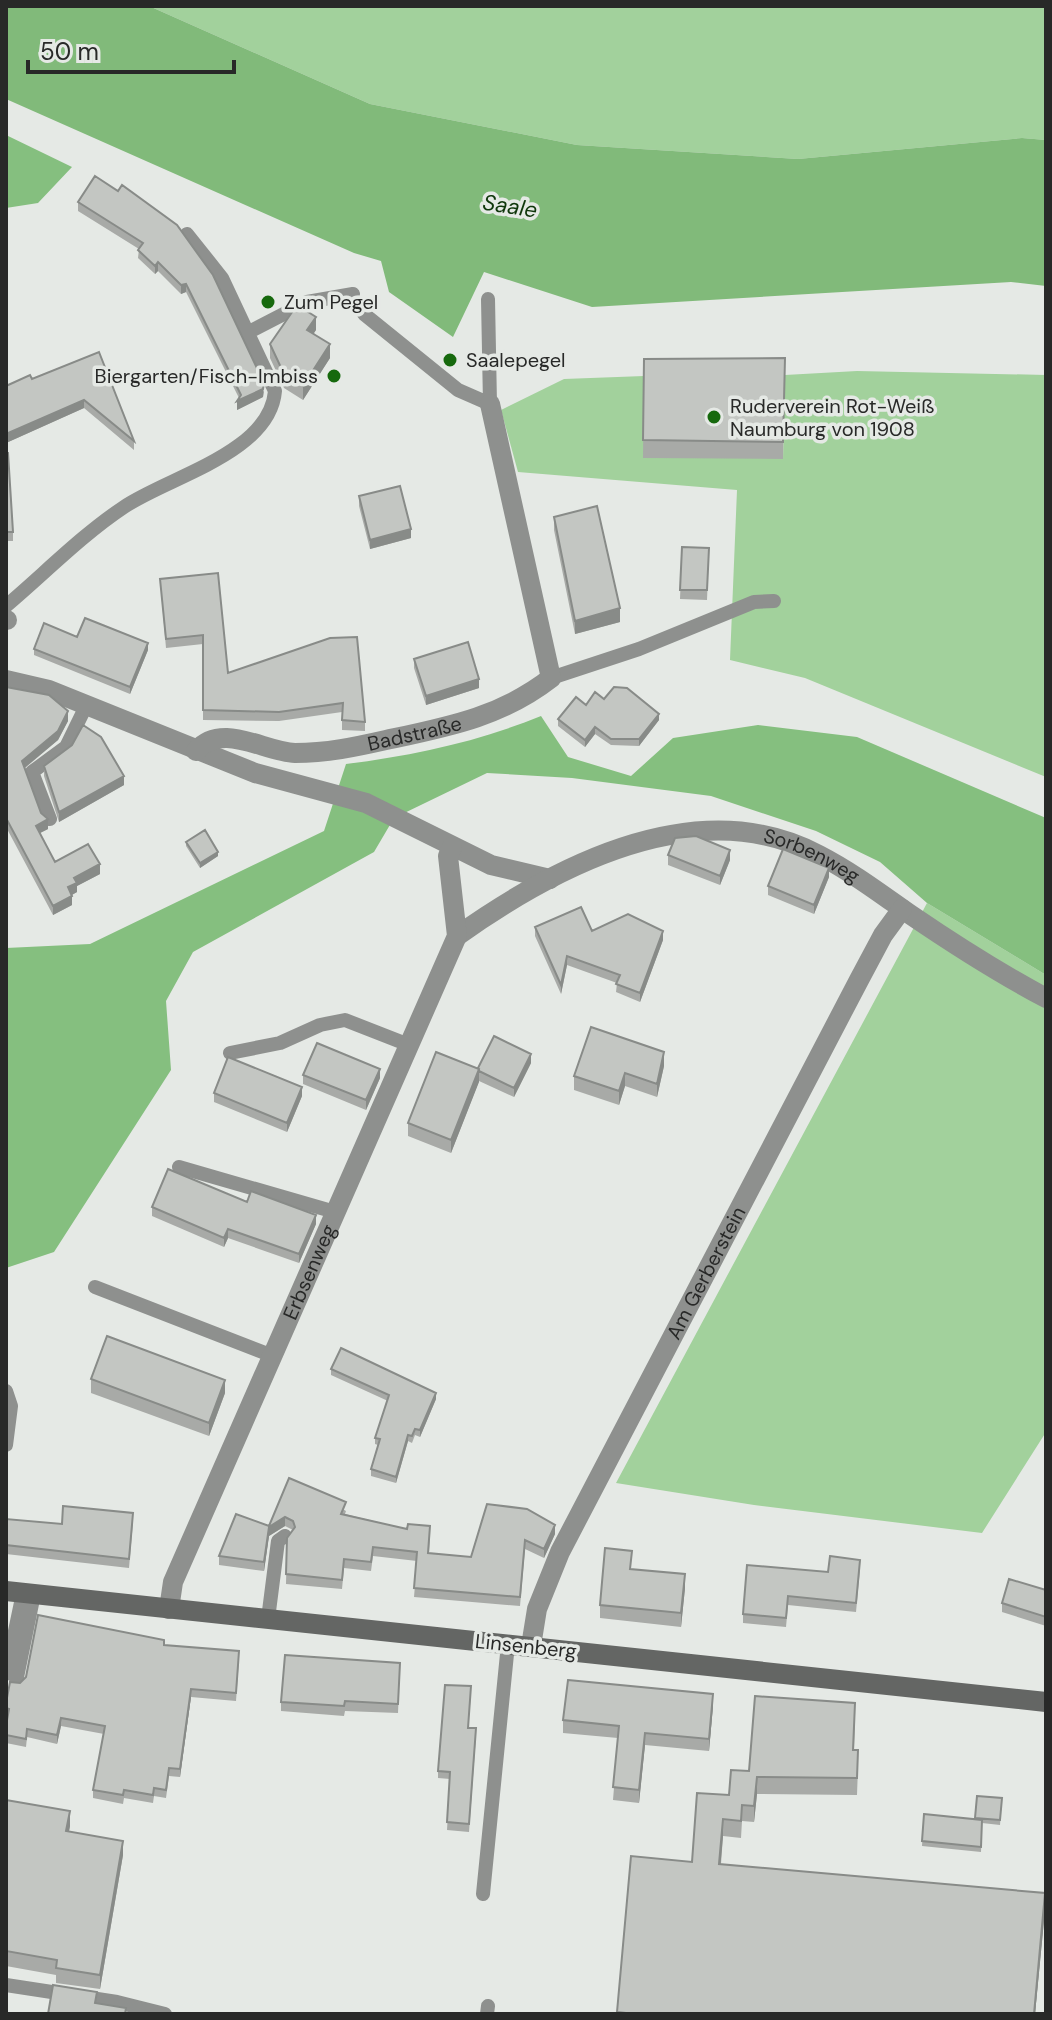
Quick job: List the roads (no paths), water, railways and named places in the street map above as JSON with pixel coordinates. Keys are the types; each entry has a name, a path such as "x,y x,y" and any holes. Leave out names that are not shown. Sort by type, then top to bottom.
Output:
{"main road":[{"name":"Linsenberg","path":"21,1593 1046,1702"}],"street":[{"path":"490,404 551,678"},
{"name":"Badstraße","path":"196,751 212,739 236,739 284,752 332,753 443,730 494,714 551,678"},
{"path":"6,680 31,684 255,773 366,803 491,865 550,879"},
{"name":"Sorbenweg","path":"457,936 550,879 649,838 691,832 739,831 769,836 817,853 973,957 1046,998"},
{"path":"452,847 448,856 457,936"},
{"name":"Am Gerberstein","path":"531,1646 542,1594 578,1517 859,980 902,909"},
{"name":"Erbsenweg","path":"169,1609 173,1582 457,936"}],"lane":[{"path":"6,616 125,506 212,463 255,431 274,402 275,391 222,278 187,234"},
{"path":"247,333 307,302 353,294"},
{"path":"364,314 458,390 490,404 488,299"},
{"path":"551,678 639,649 754,602 774,601"},
{"path":"50,819 32,772 66,747 86,706"},
{"path":"230,1053 280,1043 320,1025 345,1020 409,1045"},
{"path":"179,1167 335,1212"},
{"path":"95,1287 273,1356"},
{"path":"6,1391 11,1406 6,1445"},
{"path":"268,1619 278,1541 285,1536"},
{"path":"11,1678 21,1593"},
{"path":"483,1894 508,1644"},
{"path":"6,1985 155,2013"}],"water":[{"name":"Saale","path":"6,6 149,6 370,104 577,145 798,159 1022,138 1046,140 1046,286 1011,282 592,307 484,272 453,337 389,292 381,261 354,253 6,99"}],"place":[{"name":"Zum Pegel","path":"268,302"},
{"name":"Saalepegel","path":"450,360"},
{"name":"Biergarten/Fisch-Imbiss","path":"334,376"},
{"name":"Ruderverein Rot-Weiß Naumburg von 1908","path":"714,417"}]}
